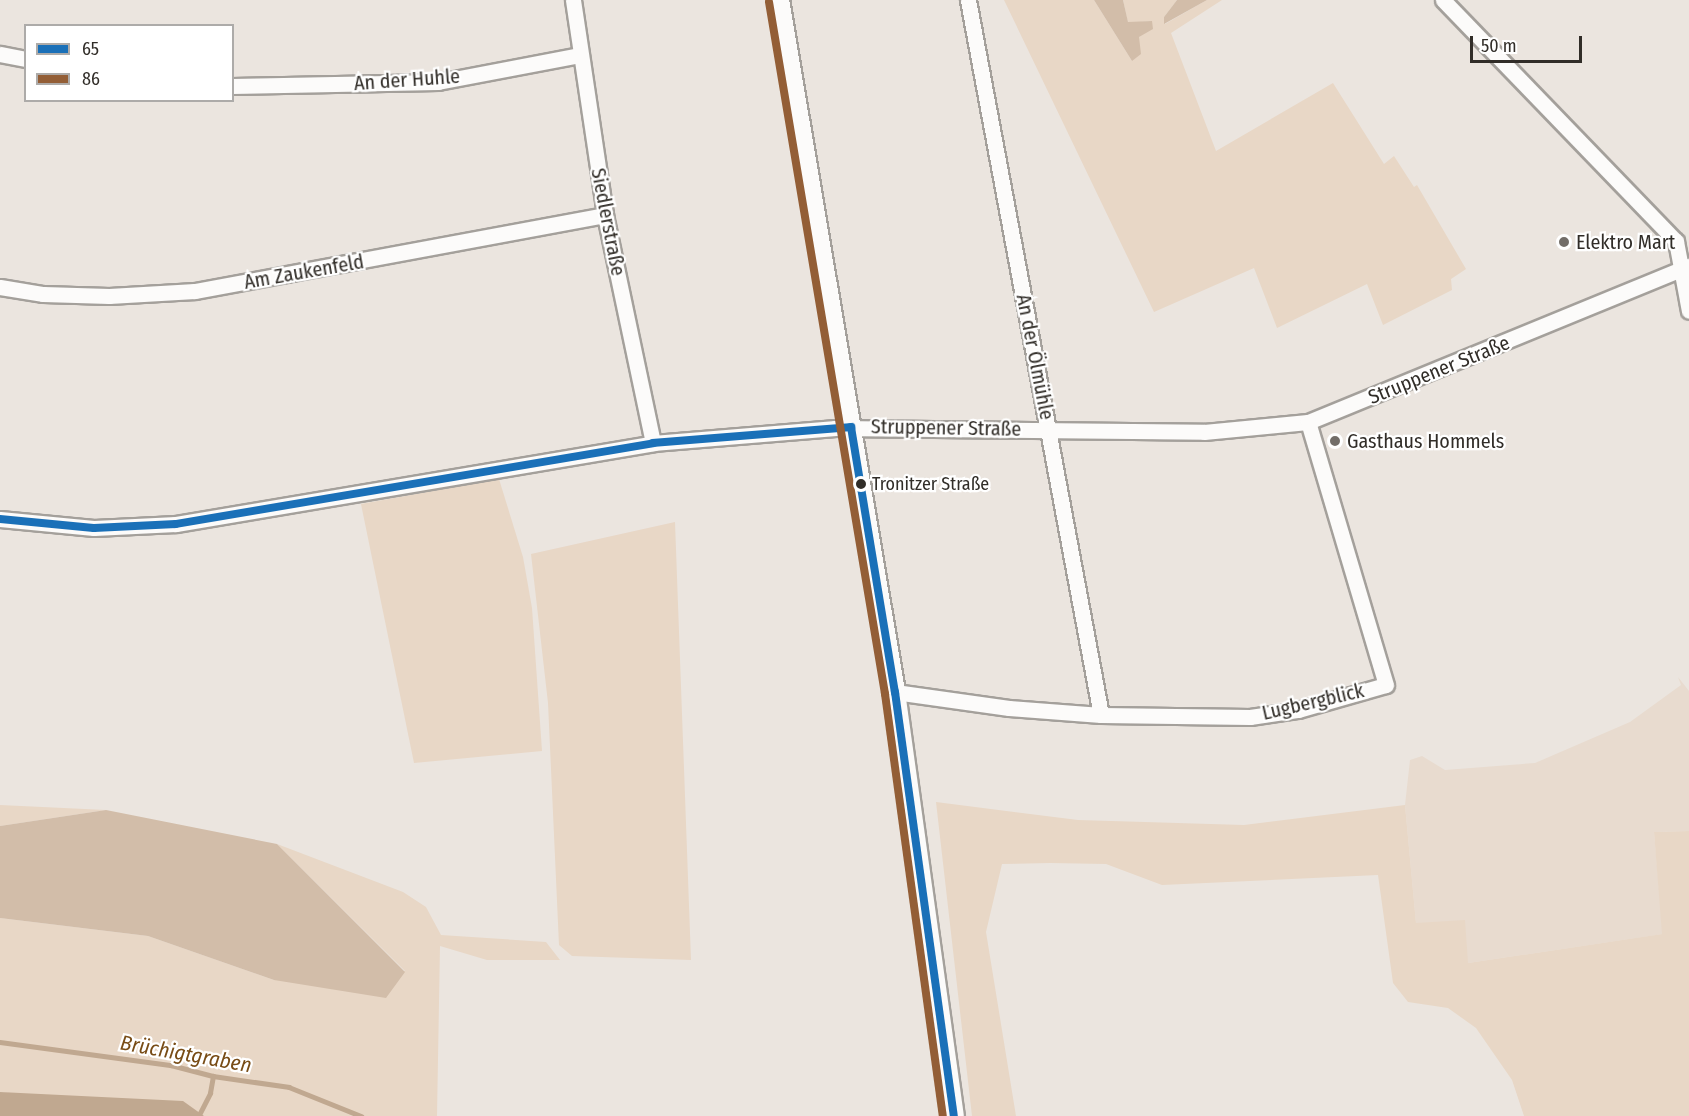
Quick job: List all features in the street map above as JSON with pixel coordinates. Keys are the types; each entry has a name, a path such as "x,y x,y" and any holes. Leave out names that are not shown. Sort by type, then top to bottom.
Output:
{"street":[{"name":"Siedlerstraße","path":"573,0 605,215 653,443"},
{"path":"779,0 895,692 954,1116"},
{"name":"An der Ölmühle","path":"968,0 1050,430 1101,715"},
{"path":"1443,0 1676,241 1684,268 1689,311"},
{"path":"0,54 24,59"},
{"name":"An der Huhle","path":"234,86 438,82 580,55"},
{"name":"Am Zaukenfeld","path":"0,287 44,294 109,296 195,291 605,215"},
{"name":"Struppener Straße","path":"0,519 94,528 176,524 653,443 851,427 1204,432 1308,422 1684,268"},
{"name":"Lugbergblick","path":"895,692 1009,708 1101,715 1250,717 1298,710 1386,685 1308,422"}],"shaded area":[{"path":"1004,0 1094,0 1132,61 1139,37 1152,21 1128,23 1123,0 1177,0 1164,17 1165,24 1207,0 1222,0 1171,33 1216,151 1333,83 1384,164 1394,156 1414,187 1417,185 1466,269 1451,279 1452,290 1383,325 1367,284 1277,328 1254,268 1154,312"},
{"path":"1094,0 1123,0 1128,22 1152,21 1153,29 1139,37 1141,54 1132,61"},
{"path":"1177,0 1207,0 1164,24 1164,17"},
{"path":"499,479 523,557 532,608 542,751 414,763 361,504"},
{"path":"675,522 691,960 572,956 559,945 548,703 531,554"},
{"path":"1678,677 1689,691 1689,831 1654,832 1663,934 1468,963 1416,923 1405,805 1410,760 1422,756 1445,770 1535,763 1630,722 1681,685"},
{"path":"936,802 1078,820 1244,825 1405,805 1416,923 1465,920 1468,963 1662,934 1654,832 1689,831 1689,1116 1524,1116 1512,1080 1476,1028 1448,1008 1408,1002 1393,983 1378,875 1162,885 1106,864 1050,863 1002,864 986,932 1016,1116 972,1116"},
{"path":"0,805 106,810 0,826"},
{"path":"106,810 277,844 405,972 386,998 274,980 148,936 0,918 0,826"},
{"path":"277,844 403,892 426,907 441,935 546,942 560,960 487,960 440,946 437,1116 204,1116 0,1092 0,918 148,936 274,980 405,971"},
{"path":"0,1092 183,1101 204,1116 0,1116"}],"waterway":[{"name":"Brüchigtgraben","path":"0,1042 171,1065 213,1076 289,1087 361,1116"},
{"path":"200,1113 210,1093 213,1076"}],"transit line":[{"name":"86","path":"769,2 885,694 943,1116"},
{"name":"65","path":"851,427 895,692 954,1116"},
{"name":"65","path":"0,519 94,528 176,524 653,443 851,427"}],"place":[{"name":"Elektro Mart","path":"1564,242"},
{"name":"Gasthaus Hommels","path":"1335,441"},
{"name":"Tronitzer Straße","path":"861,484"}]}
